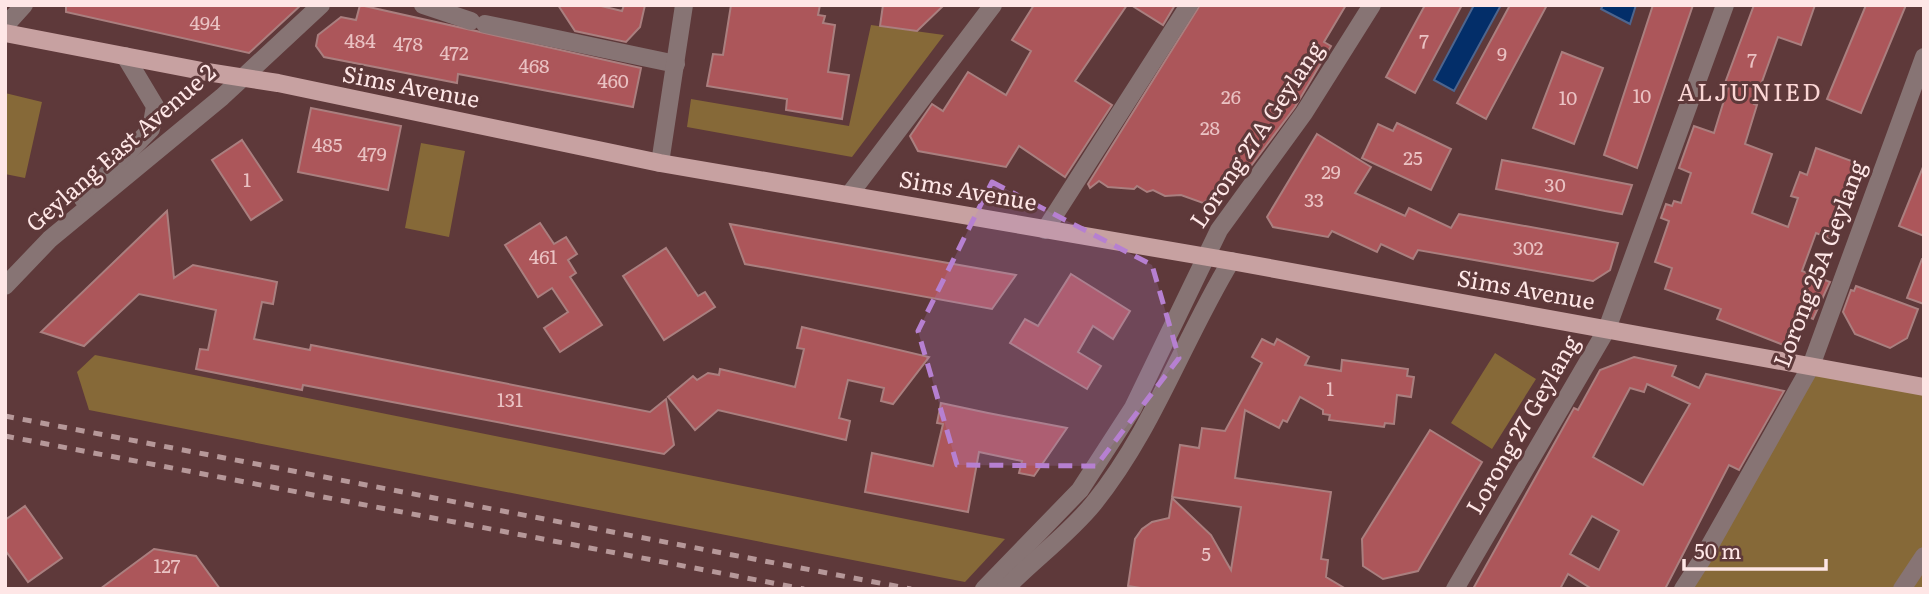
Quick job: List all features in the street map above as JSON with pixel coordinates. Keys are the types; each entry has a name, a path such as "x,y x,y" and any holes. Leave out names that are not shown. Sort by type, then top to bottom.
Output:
{"main road":[{"name":"Sims Avenue","path":"5,33 660,163 1231,261 1924,387"}],"street":[{"path":"5,26 24,5"},
{"name":"Geylang East Avenue 2","path":"5,286 51,239 241,78 321,5"},
{"path":"423,5 478,23 676,64"},
{"path":"660,163 684,5"},
{"path":"849,195 993,5"},
{"path":"1045,230 1189,5"},
{"name":"Lorong 27A Geylang","path":"984,589 1080,490 1148,379 1219,230 1308,105 1372,5"},
{"name":"Lorong 27 Geylang","path":"1455,589 1607,329 1725,5"},
{"name":"Geylang East Avenue 2","path":"5,270 82,199 150,129 155,106 125,56"},
{"name":"Lorong 25A Geylang","path":"1683,589 1811,366 1924,57"},
{"path":"1005,589 1093,505 1164,393 1207,302 1231,261"},
{"path":"1902,589 1924,556"}],"highlighted area":[{"path":"992,182 1152,265 1179,358 1096,466 957,465 918,331"}],"shaded area":[{"path":"871,25 944,35 852,157 687,127 691,99 849,126"},
{"path":"5,93 42,102 25,178 5,174"},
{"path":"421,143 465,151 449,237 405,228"},
{"path":"1495,353 1536,379 1492,449 1451,423"},
{"path":"95,355 1005,539 965,582 89,410 77,372"},
{"path":"1811,366 1924,387 1924,589 1688,589"}],"water":[{"path":"1474,5 1501,5 1454,91 1434,80"},
{"path":"1603,5 1636,5 1630,24 1601,9"}],"building":[{"path":"66,5 301,5 249,53 66,12"},
{"path":"360,5 641,68 633,107 458,74 457,83 324,57 316,46 318,35 341,17 356,20"},
{"path":"558,5 597,5 622,11 624,5 645,5 640,27 626,42 575,31"},
{"path":"731,5 820,5 818,15 825,16 823,23 835,25 828,72 849,75 842,119 786,110 787,99 707,86 713,54 723,55"},
{"path":"883,5 944,5 917,31 880,26"},
{"path":"1034,5 1127,5 1075,81 1112,105 1065,177 1019,146 1006,167 918,151 910,136 932,104 943,111 968,72 1006,95 1031,51 1012,40"},
{"path":"1131,5 1175,5 1163,25"},
{"path":"1200,5 1346,5 1324,42 1331,46 1295,107 1251,166 1246,163 1221,199 1213,196 1203,203 1181,195 1165,196 1153,190 1147,192 1137,186 1134,189 1108,187 1099,181 1090,188 1088,184"},
{"path":"1425,5 1462,5 1415,93 1386,77"},
{"path":"1510,5 1547,5 1486,119 1457,103"},
{"path":"1653,5 1693,5 1637,168 1604,155"},
{"path":"1754,5 1815,5 1801,45 1778,37 1754,104 1757,105 1745,144 1772,154 1752,213 1788,227 1798,198 1791,196 1800,172 1807,175 1816,148 1857,163 1829,238 1816,233 1802,271 1830,282 1813,319 1799,313 1786,346 1717,319 1721,309 1665,289 1672,268 1655,262 1669,221 1661,218 1666,204 1672,206 1674,201 1681,203 1691,173 1679,168 1694,126 1714,133 1729,84 1725,83"},
{"path":"1866,5 1906,5 1861,113 1827,99"},
{"path":"1562,52 1603,68 1574,144 1533,128"},
{"path":"311,108 401,126 388,190 298,172"},
{"path":"1397,123 1451,149 1431,190 1362,158 1378,124 1393,131"},
{"path":"1317,134 1371,167 1355,193 1405,216 1409,208 1451,228 1459,214 1618,243 1610,270 1593,281 1418,250 1413,259 1381,244 1377,252 1332,231 1328,237 1273,227 1267,217"},
{"path":"242,140 282,200 251,220 212,160"},
{"path":"1502,160 1632,185 1622,214 1605,211 1496,189"},
{"path":"1924,167 1924,236 1899,226"},
{"path":"167,211 174,278 193,265 277,282 273,304 262,302 254,339 310,350 311,345 650,412 666,399 674,445 664,454 303,385 302,390 196,369 200,349 208,350 216,310 139,294 84,346 41,332"},
{"path":"540,223 554,244 566,237 577,254 568,260 576,273 570,277 602,325 560,352 544,328 568,312 552,288 538,297 505,245"},
{"path":"730,224 1016,275 992,309 745,264"},
{"path":"666,248 698,296 705,292 715,307 664,340 623,276"},
{"path":"1924,259 1924,304 1907,298"},
{"path":"1071,274 1130,311 1113,339 1093,326 1078,352 1101,366 1087,389 1010,343 1025,319 1038,326"},
{"path":"1856,286 1918,309 1907,338 1890,348 1855,334 1843,312 1851,290 1854,291"},
{"path":"802,327 929,357 893,404 881,401 884,388 848,380 839,418 850,421 846,440 718,410 695,430 668,397 693,376 697,380 708,373 719,375 720,369 795,387 804,349 797,348"},
{"path":"1262,339 1274,345 1277,339 1309,357 1305,365 1341,371 1342,360 1408,369 1407,376 1414,377 1411,397 1397,395 1394,424 1385,423 1384,427 1329,420 1330,415 1323,414 1323,410 1300,397 1287,422 1283,420 1279,428 1245,410 1235,478 1331,492 1321,559 1328,560 1326,577 1346,589 1147,589 1128,586 1135,539 1142,529 1152,522 1169,518 1172,498 1211,535 1231,570 1241,507 1172,497 1180,445 1199,448 1202,428 1225,431 1262,363 1252,357"},
{"path":"1634,357 1676,366 1672,376 1699,388 1706,374 1784,391 1739,470 1729,465 1665,589 1592,589 1568,574 1560,589 1473,589 1574,408 1578,410 1600,370","holes":["1647,384 1690,404 1643,485 1593,457 1630,388 1644,392","1592,516 1619,531 1599,570 1570,554"]},
{"path":"941,403 1067,428 1034,476 1019,473 1022,461 979,452 968,512 865,492 872,453 933,466 943,424 937,423"},
{"path":"1430,430 1482,462 1418,571 1383,579 1363,566 1362,539"},
{"path":"25,506 62,558 28,582 5,550 5,520"},
{"path":"154,549 196,556 220,589 100,589"}],"railway":[{"path":"5,416 911,589"},
{"path":"5,436 804,589"}],"district":[{"name":"ALJUNIED","path":"1750,93"}]}
